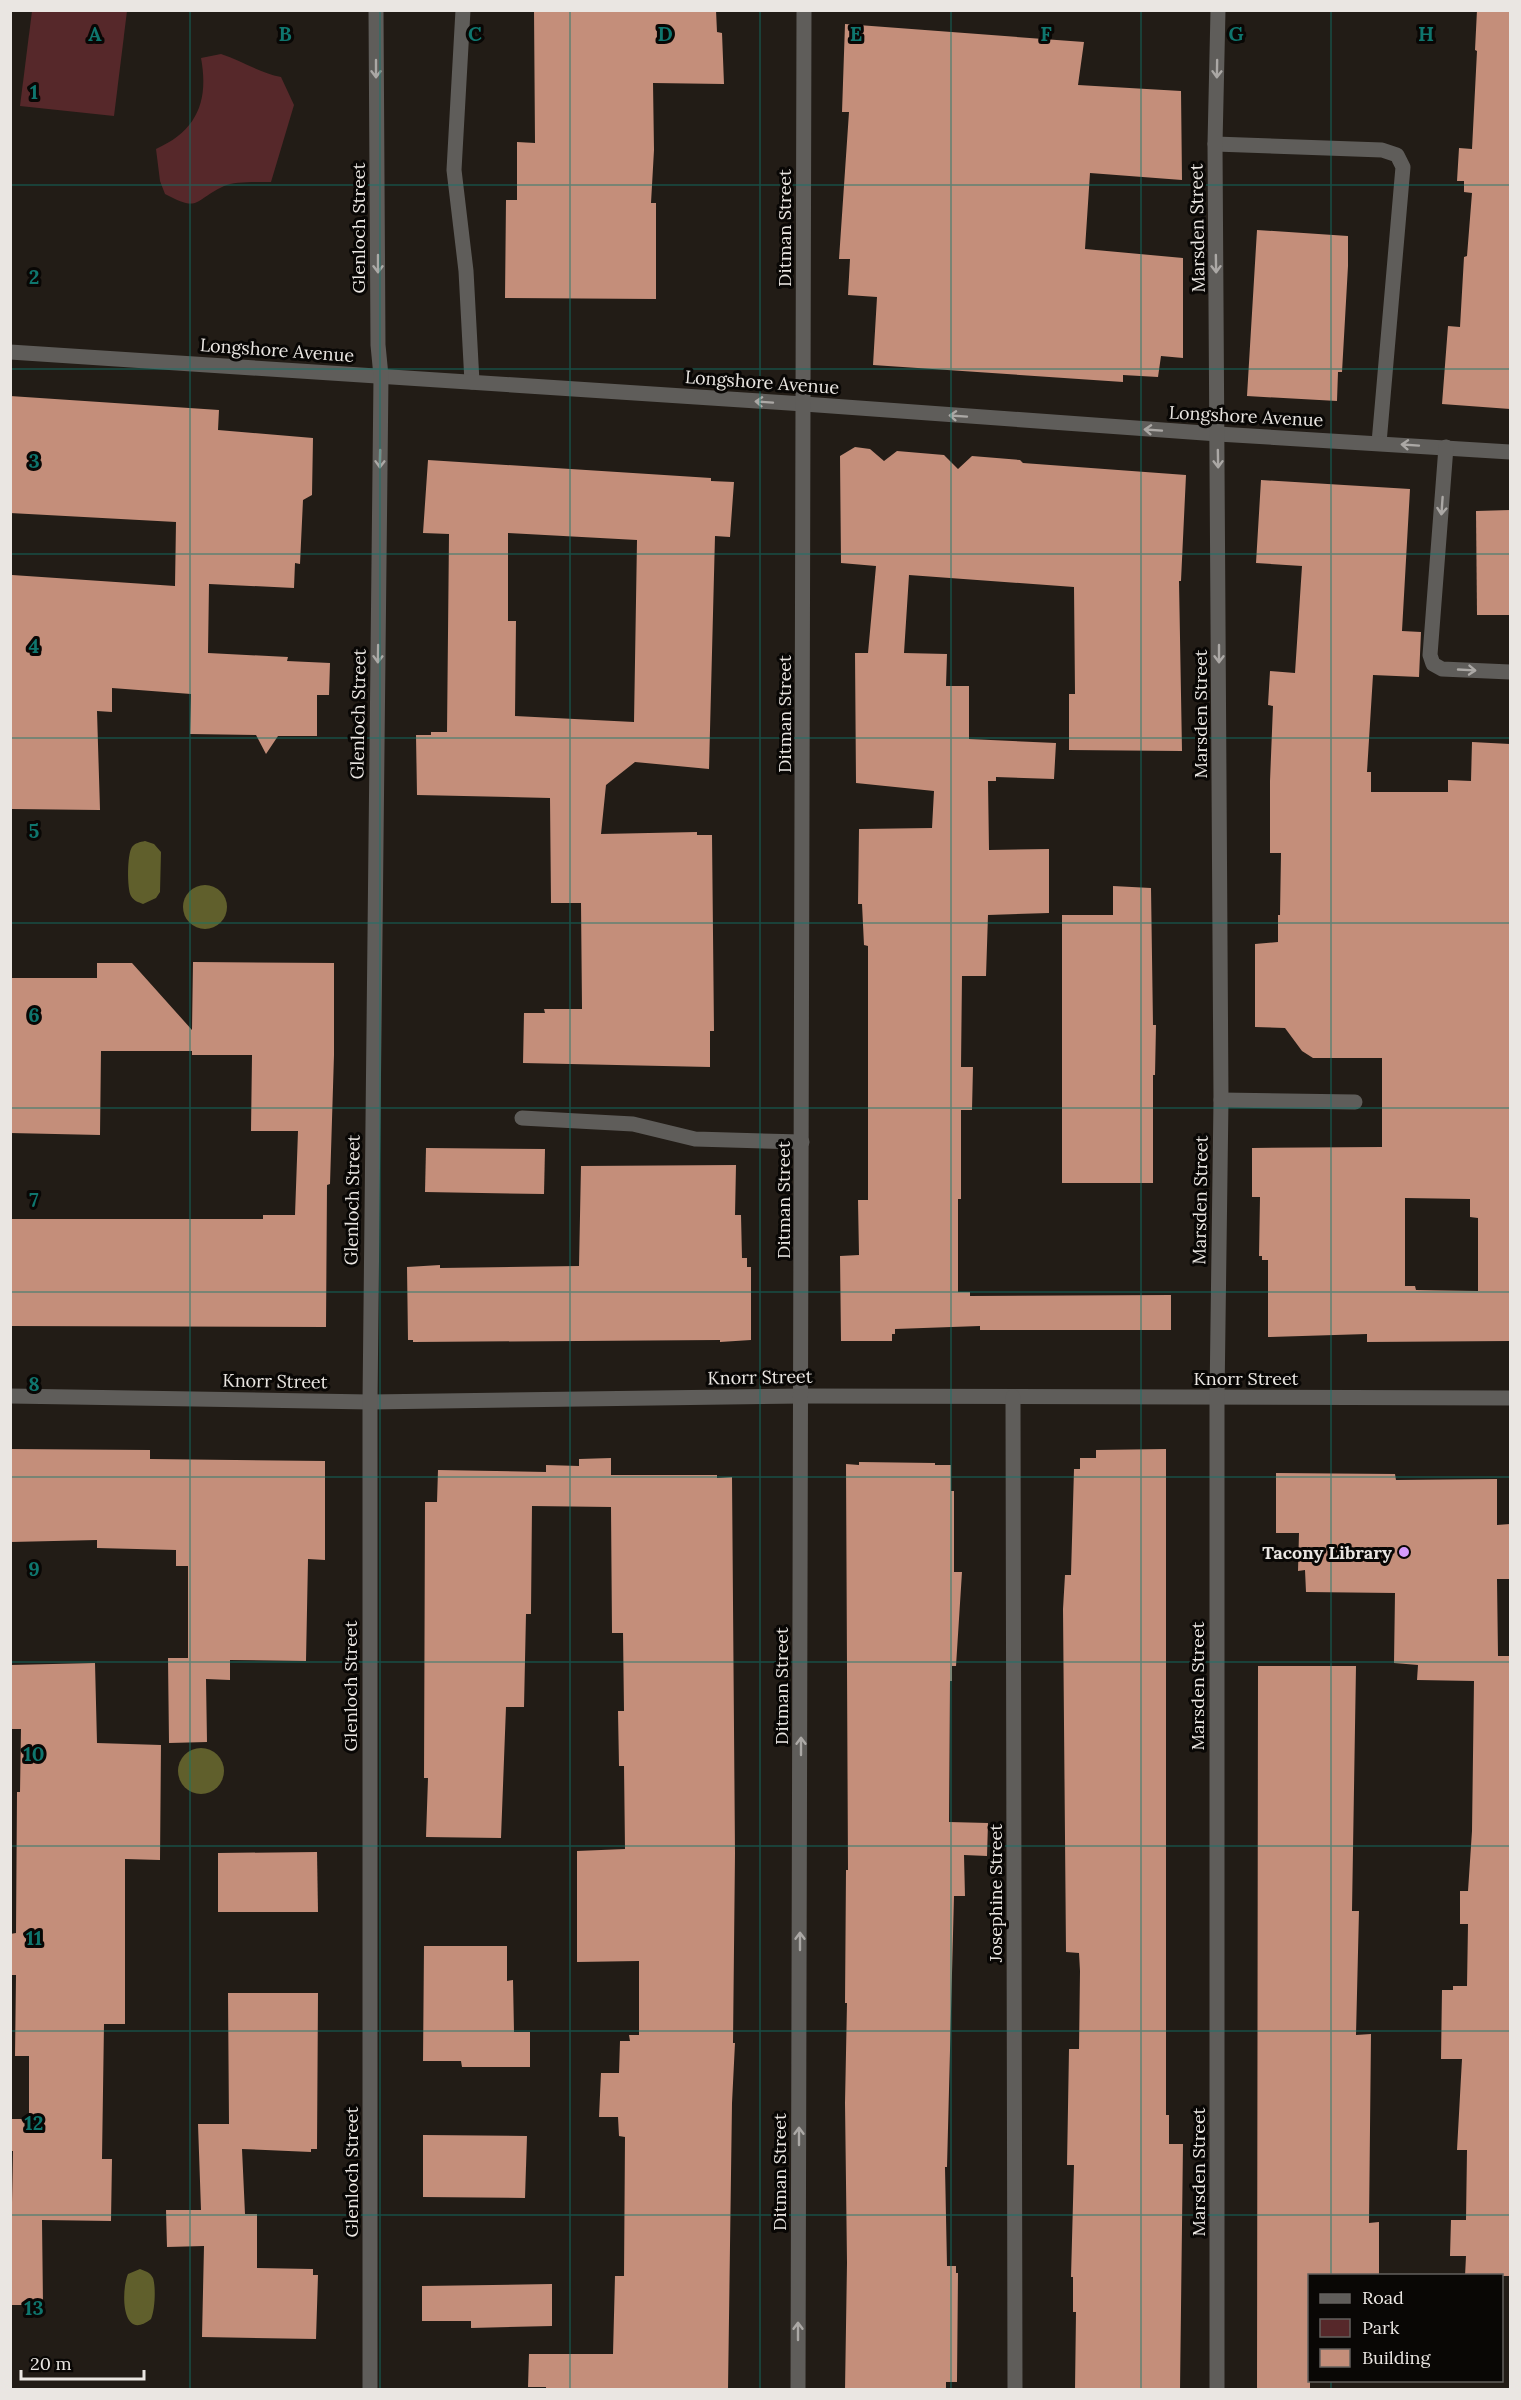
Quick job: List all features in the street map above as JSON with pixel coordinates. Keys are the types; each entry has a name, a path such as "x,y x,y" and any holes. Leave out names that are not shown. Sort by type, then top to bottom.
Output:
{"street":[{"name":"Glenloch Street","path":"370,2390 370,1402 381,376 378,345 376,10"},
{"path":"463,10 454,170 466,271 472,382"},
{"name":"Ditman Street","path":"798,2390 804,10"},
{"name":"Marsden Street","path":"1217,2390 1217,1398 1221,1100 1215,144 1218,10"},
{"path":"1215,144 1383,150 1397,155 1402,167 1379,443"},
{"name":"Longshore Avenue","path":"10,352 804,404 1218,435 1510,452"},
{"path":"1446,447 1430,655 1433,664 1442,669 1510,672"},
{"path":"1221,1100 1355,1102"},
{"path":"522,1118 633,1124 695,1139 802,1142"},
{"name":"Knorr Street","path":"10,1396 370,1402 802,1396 1510,1398"},
{"name":"Josephine Street","path":"1013,1397 1015,2390"}],"green space":[{"path":"32,11 127,11 114,116 20,106"},
{"path":"221,54 281,77 294,105 271,182 228,184 196,202 185,203 165,194 160,181 156,149 181,133 197,113 203,88 201,58"}],"shaded area":[{"path":"145,841 154,844 161,852 160,892 156,898 143,904 131,896 128,872 132,847"},
{"path":"205,885 220,892 227,907 220,922 205,929 190,922 183,907 190,892"},
{"path":"201,1748 217,1755 224,1771 217,1787 201,1794 185,1787 178,1771 185,1755"},
{"path":"140,2269 149,2273 155,2287 151,2319 141,2325 129,2320 124,2302 128,2274"}],"building":[{"path":"534,10 716,10 717,32 722,33 724,84 653,83 654,150 651,203 656,203 656,299 505,298 506,200 517,200 517,142 535,143"},
{"path":"1477,10 1510,10 1510,409 1442,404 1448,326 1460,327 1464,257 1467,256 1472,193 1464,192 1464,181 1457,181 1459,148 1472,149"},
{"path":"845,24 1084,42 1078,85 1181,91 1182,180 1090,173 1085,249 1183,258 1183,358 1161,356 1158,377 1123,375 1123,382 873,365 877,297 848,295 850,259 839,259 849,112 842,112"},
{"path":"1257,230 1348,236 1342,372 1338,372 1337,401 1247,396"},
{"path":"10,396 219,410 218,430 313,438 312,495 303,500 300,564 295,563 294,588 209,584 208,653 288,657 287,661 330,663 329,695 317,695 317,736 278,736 266,754 256,735 190,734 191,694 112,688 112,712 97,711 100,810 12,809 12,575 175,586 176,522 10,513"},
{"path":"855,447 870,449 884,461 897,451 944,455 958,469 972,456 1020,460 1023,463 1186,475 1181,581 1179,581 1182,751 1069,750 1069,694 1075,694 1074,587 909,575 904,653 947,654 946,686 969,686 969,739 1056,743 1054,779 996,777 996,781 988,781 989,850 1049,849 1049,913 988,915 986,976 962,976 961,1067 973,1067 972,1110 961,1110 958,1292 970,1292 970,1296 1171,1295 1171,1330 980,1330 980,1326 895,1329 892,1341 841,1341 840,1256 859,1255 858,1200 868,1200 868,946 864,945 862,904 858,904 859,829 932,828 934,791 856,783 855,653 868,653 876,566 841,563 840,456"},
{"path":"428,460 711,478 711,481 734,482 730,537 715,536 709,769 635,762 606,785 601,834 697,832 697,835 712,835 714,1031 710,1031 710,1067 523,1063 524,1013 545,1013 544,1009 582,1009 581,903 551,903 550,798 417,795 416,735 447,732 449,534 423,533","holes":["508,533 637,540 634,722 515,716 516,621 508,621"]},
{"path":"1261,480 1410,489 1402,631 1421,632 1419,677 1373,675 1367,772 1371,772 1371,792 1448,792 1448,780 1471,781 1472,742 1510,744 1510,1341 1367,1342 1367,1334 1268,1337 1268,1260 1262,1260 1262,1256 1259,1256 1260,1197 1252,1197 1252,1148 1382,1147 1382,1058 1313,1058 1302,1051 1285,1028 1255,1027 1255,944 1278,942 1278,915 1280,915 1281,853 1270,853 1273,706 1268,705 1270,671 1295,673 1302,566 1256,563","holes":["1405,1198 1470,1199 1470,1217 1478,1218 1478,1291 1416,1290 1415,1286 1405,1286"]},
{"path":"1510,510 1510,615 1477,615 1476,511"},
{"path":"1113,886 1151,888 1153,1025 1156,1025 1155,1075 1153,1075 1153,1183 1062,1183 1062,915 1113,915"},
{"path":"193,962 334,963 330,1184 327,1185 326,1327 10,1326 10,1219 263,1219 263,1215 295,1215 298,1131 251,1131 252,1055 192,1055 192,1051 101,1051 100,1135 10,1133 10,978 97,978 97,963 132,963 192,1030"},
{"path":"426,1148 545,1149 544,1194 425,1192"},
{"path":"736,1165 735,1215 741,1215 742,1258 747,1258 747,1267 751,1267 751,1340 720,1342 720,1340 413,1342 413,1340 408,1340 407,1267 440,1265 440,1268 579,1266 581,1166"},
{"path":"11,1449 150,1450 150,1459 325,1461 325,1560 308,1559 306,1661 230,1660 230,1680 206,1679 207,1742 169,1743 168,1658 188,1658 188,1566 176,1566 176,1550 97,1548 97,1540 11,1542"},
{"path":"1166,1449 1166,2115 1169,2115 1169,2144 1183,2144 1180,2390 1075,2389 1076,2312 1073,2312 1073,2277 1071,2277 1074,2165 1067,2165 1069,2049 1079,2049 1080,1971 1079,1953 1066,1952 1063,1609 1065,1575 1071,1575 1074,1469 1080,1469 1080,1458 1096,1458 1096,1450"},
{"path":"611,1458 611,1475 732,1477 735,1853 733,2043 735,2043 728,2390 546,2390 546,2387 528,2387 529,2354 613,2354 615,2276 624,2276 625,2137 619,2136 618,2117 599,2117 601,2073 619,2073 620,2041 630,2041 629,2035 639,2035 639,1961 577,1962 577,1851 625,1849 624,1766 619,1766 618,1711 624,1711 623,1633 612,1633 611,1507 532,1506 531,1614 526,1614 524,1707 506,1707 501,1838 426,1837 428,1778 424,1778 425,1502 437,1502 438,1470 546,1472 546,1465 579,1466 579,1459"},
{"path":"859,1462 951,1465 951,1491 954,1491 954,1572 962,1572 956,1666 952,1666 952,1681 950,1681 949,1822 988,1823 987,1856 964,1855 965,1896 954,1896 947,2167 945,2167 947,2266 956,2266 956,2273 958,2273 957,2382 946,2382 946,2390 845,2390 847,2003 845,2003 846,1870 848,1870 846,1464 859,1465"},
{"path":"1276,1473 1395,1474 1396,1480 1497,1479 1497,1525 1510,1524 1510,1579 1497,1579 1498,1656 1510,1656 1510,2276 1465,2274 1466,2256 1450,2256 1451,2220 1466,2220 1467,2150 1457,2150 1462,2059 1441,2059 1442,1990 1453,1990 1453,1986 1467,1986 1468,1924 1460,1924 1460,1891 1468,1891 1472,1831 1474,1681 1417,1680 1418,1665 1394,1663 1395,1593 1306,1592 1305,1570 1298,1571 1299,1533 1276,1533"},
{"path":"95,1663 97,1743 161,1745 160,1860 125,1859 125,2024 104,2024 102,2159 112,2159 111,2221 42,2220 43,2305 10,2305 13,2151 10,2151 10,2119 29,2119 29,2056 15,2056 16,1975 10,1975 10,1934 16,1933 17,1792 20,1792 21,1729 10,1729 10,1665"},
{"path":"1258,1666 1356,1666 1352,1911 1359,1911 1356,2035 1371,2034 1369,2223 1379,2222 1379,2274 1308,2274 1308,2382 1310,2382 1310,2390 1257,2390"},
{"path":"317,1852 318,1912 218,1912 218,1853"},
{"path":"424,1946 507,1946 507,1981 513,1980 514,2032 530,2032 530,2067 462,2067 461,2061 423,2061"},
{"path":"228,1993 318,1993 317,2149 311,2149 311,2152 242,2149 245,2214 257,2214 257,2268 313,2269 313,2275 318,2275 316,2339 202,2337 204,2246 167,2247 166,2210 201,2210 198,2124 229,2124"},
{"path":"423,2135 527,2136 525,2198 423,2197"},
{"path":"552,2284 552,2326 471,2328 471,2321 422,2321 422,2286"}],"place":[{"name":"Tacony Library","path":"1404,1552"}]}
